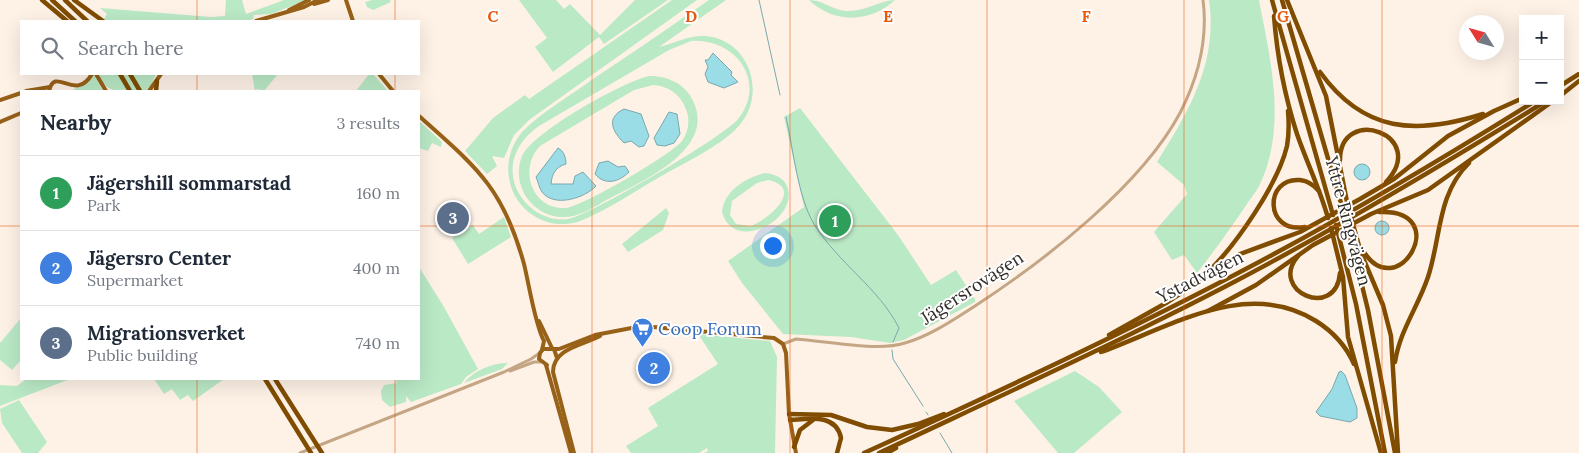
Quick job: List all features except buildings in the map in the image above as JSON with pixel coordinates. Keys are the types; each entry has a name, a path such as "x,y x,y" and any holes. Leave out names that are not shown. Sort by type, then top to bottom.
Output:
{"highway":[{"path":"42,0 66,20"},
{"path":"52,0 74,20"},
{"path":"65,0 86,20"},
{"path":"74,0 102,20"},
{"name":"Yttre Ringvägen","path":"1282,0 1352,243 1379,363 1396,453"},
{"path":"1287,0 1316,66 1330,111 1340,174 1358,242 1384,305 1391,336 1394,373 1396,453"},
{"path":"1272,2 1288,103 1300,143 1322,197 1340,266 1345,320 1381,453"},
{"name":"Yttre Ringvägen","path":"1272,2 1344,254 1368,357 1385,453"},
{"path":"1316,66 1348,103 1365,114 1386,122 1412,127 1436,126 1494,111"},
{"path":"1564,82 1579,74"},
{"path":"121,75 129,90"},
{"path":"131,75 139,90"},
{"path":"156,90 159,77"},
{"path":"1564,91 1579,81"},
{"path":"1085,350 1166,303 1245,252 1311,226 1360,202 1448,136 1519,100"},
{"path":"1197,282 1220,259 1236,238 1277,172 1288,138 1288,103"},
{"name":"Ystadvägen","path":"864,453 1085,350 1226,280 1320,228 1360,202 1528,105"},
{"name":"Ystadvägen","path":"879,453 1083,359 1322,237 1539,105"},
{"path":"1340,266 1338,283 1329,294 1314,298 1300,292 1292,282 1292,267 1296,258 1322,237 1428,190 1547,105"},
{"path":"1340,174 1340,156 1346,141 1361,130 1378,131 1389,138 1398,154 1394,170 1380,187"},
{"path":"1394,373 1403,329 1422,292 1432,264 1438,227 1448,193 1466,166 1483,150"},
{"path":"1311,226 1293,228 1283,223 1275,213 1274,197 1282,185 1297,180 1313,185 1322,197"},
{"path":"1358,242 1367,257 1382,266 1400,265 1413,254 1416,235 1409,220 1399,214 1375,212"},
{"path":"1083,359 1208,311 1256,285 1313,245"},
{"path":"1208,311 1257,303 1278,305 1298,312 1318,322 1334,335 1348,353 1360,377"},
{"path":"266,380 311,453"},
{"path":"276,380 322,453"},
{"path":"789,417 831,415 866,427 892,430 918,424 980,400"},
{"path":"789,417 826,420 837,428 841,442 837,453"},
{"path":"794,446 800,430 814,419"},
{"path":"887,453 931,430"}],"main road":[{"path":"279,14 309,0"},
{"path":"304,7 318,0"},
{"path":"259,20 328,0"},
{"path":"346,0 353,20"},
{"path":"49,89 58,81 74,87 80,85 91,75"},
{"path":"97,75 105,90"},
{"path":"380,75 392,90"},
{"path":"150,90 159,77"},
{"path":"69,85 71,90"},
{"path":"0,100 20,93"},
{"path":"0,122 20,113"},
{"path":"420,117 478,171 502,203 515,232 544,341 541,351 541,362 546,365 570,453"},
{"path":"538,319 553,349 556,361 553,372 574,453"},
{"name":"Jägersrovägen","path":"553,349 604,333 638,326 771,337 783,344"},
{"name":"Jägersrovägen","path":"556,361 566,350 604,333"},
{"path":"783,344 789,417 796,453"},
{"path":"541,351 548,347 553,349"},
{"path":"546,365 556,361"}],"street":[{"name":"Jägersrovägen","path":"783,344 796,339 881,346 905,344 962,314 1057,247 1138,170 1174,123 1192,87 1200,61 1203,41 1203,0"},
{"path":"504,372 532,359 541,351"},
{"path":"300,453 504,372 534,362 541,362"}],"green space":[{"path":"226,0 242,0 246,14 284,0 307,0 271,14 254,15 253,19 250,20 106,20 104,19 107,14 100,8 211,17 225,16"},
{"path":"390,0 391,2 373,10 367,7 365,2"},
{"path":"519,0 556,0 564,9 570,4 600,35 635,0 668,0 604,44 599,37 553,72 535,47 547,38"},
{"path":"672,0 697,0 529,120 514,135 504,158 492,156 497,166 487,174 465,151 493,118 525,95 529,99"},
{"path":"709,0 726,0 659,47 687,38 706,36 721,40 733,47 749,68 752,82 752,96 749,109 742,122 715,146 613,205 583,220 569,224 556,224 541,220 528,212 514,194 508,170 513,145 523,131 557,104","holes":["691,41 707,42 733,54 742,65 748,77 749,90 746,105 738,119 728,128 628,191 581,215 568,219 551,218 536,211 523,200 515,185 513,176 514,159 521,144 532,131 669,50"]},
{"path":"809,0 814,0 836,9 853,11 895,0 875,13 852,18 829,13"},
{"path":"1209,0 1259,0 1268,45 1275,114 1269,160 1260,185 1197,273 1184,255 1172,260 1154,232 1187,194 1184,185 1157,162 1190,105 1205,65 1211,23"},
{"path":"95,75 102,90 74,90 85,84"},
{"path":"99,75 156,75 151,85 146,90 114,90 106,86"},
{"path":"252,75 277,75 265,90 255,90"},
{"path":"368,75 374,75 387,90 357,90"},
{"path":"649,76 661,77 683,87 691,97 698,116 695,133 686,149 654,174 579,214 569,217 553,216 534,206 527,198 519,178 522,156 530,146 543,134 580,109 636,80","holes":["653,85 665,87 679,97 685,106 688,116 686,134 675,148 626,179 575,205 566,208 554,207 544,202 537,195 532,186 530,166 533,155 540,146 634,90"]},
{"path":"800,108 898,235 931,285 956,270 975,299 975,302 904,340 890,343 851,337 783,334 742,283 728,261 804,207 784,117"},
{"path":"420,122 442,142 441,147 432,143 428,151 420,148"},
{"path":"765,173 781,178 787,186 788,199 784,210 775,220 764,227 751,231 739,230 728,224 722,212 724,204 731,192 743,182","holes":["768,180 779,184 784,196 774,210 751,226 736,224 730,215 732,201 757,183"]},
{"path":"666,208 669,213 663,230 628,252 622,244"},
{"path":"504,217 511,237 468,264 452,238 473,225 479,234"},
{"path":"420,269 444,307 478,369 466,377 461,384 411,402 406,396 406,402 390,407 382,400 381,391 384,385 397,383 396,380 420,380"},
{"path":"20,319 20,361 12,370 0,360 0,343"},
{"path":"698,334 770,341 777,357 775,453 704,453 708,451 707,448 699,453 631,453 626,446 658,426 648,408 718,364"},
{"path":"508,363 502,369 464,383 473,374 484,368"},
{"path":"1075,371 1099,387 1122,412 1074,453 1058,453 1014,401"},
{"path":"25,380 67,380 0,406 0,385 17,386"},
{"path":"155,380 223,380 193,401 188,395 180,400 172,389 164,394"},
{"path":"19,400 47,442 38,453 22,453 2,423 0,409"}],"water":[{"path":"713,53 732,72 731,75 738,82 724,88 708,82 705,74 708,67 705,60 708,60"},
{"path":"624,109 641,114 649,136 644,146 639,147 631,141 624,143 614,130 614,117"},
{"path":"669,112 677,114 680,134 674,143 665,146 657,145 654,138"},
{"path":"558,148 566,159 566,164 555,171 551,184 573,184 575,176 583,172 596,186 585,194 569,200 554,200 542,192 536,177"},
{"path":"608,161 618,167 625,166 629,172 621,178 612,181 599,178 595,174 599,163"},
{"path":"1362,164 1370,172 1362,180 1354,172"},
{"path":"1379,221 1385,221 1389,228 1385,235 1379,235 1375,231 1375,225"},
{"path":"1341,371 1345,375 1357,408 1357,418 1350,422 1320,416 1316,412 1332,389"}],"waterway":[{"path":"759,0 780,95"},
{"path":"786,117 800,187 808,213 824,238 881,300 891,314 899,328 893,342"},
{"path":"892,350 893,359 923,406"},
{"path":"940,433 952,453"}],"place":[{"name":"Migrationsverket","path":"453,218"},
{"name":"Jägershill sommarstad","path":"835,221"},
{"name":"Coop Forum","path":"642,348"},
{"name":"Jägersro Center","path":"654,368"}]}
